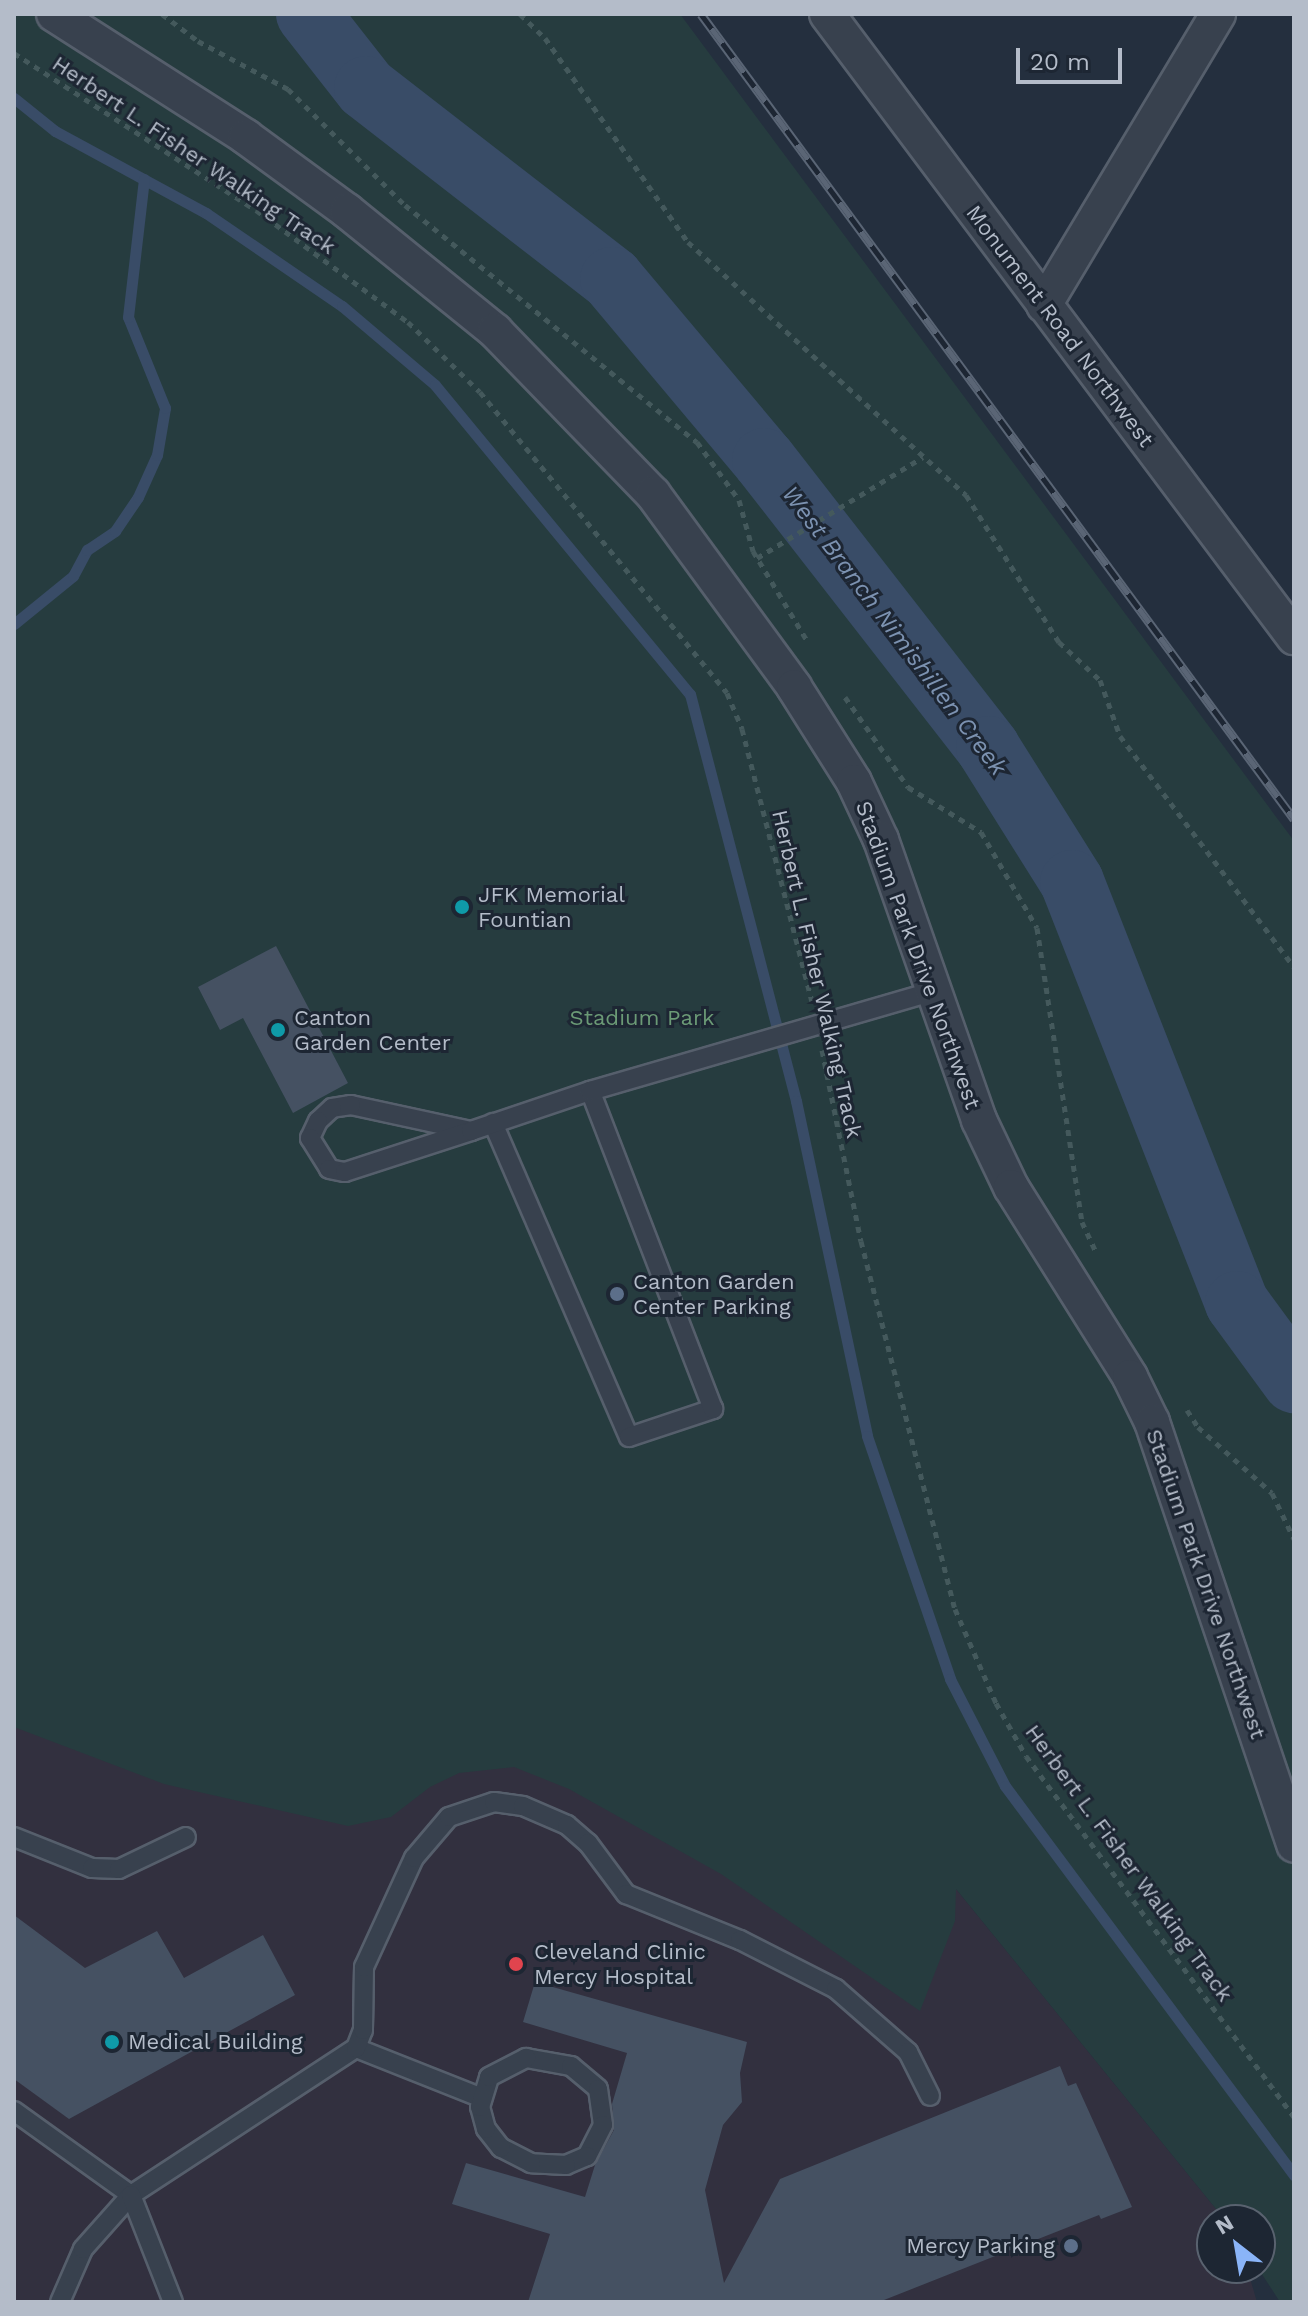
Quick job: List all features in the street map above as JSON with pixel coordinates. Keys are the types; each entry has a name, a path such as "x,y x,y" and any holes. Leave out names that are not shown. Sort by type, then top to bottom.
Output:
{"street":[{"name":"Stadium Park Drive Northwest","path":"54,14 246,137 347,211 495,331 599,434 696,551 854,782 881,840 979,1120 1011,1187 1130,1377 1152,1422 1294,1845"},
{"name":"Monument Road Northwest","path":"827,14 1294,637"},
{"path":"1044,305 1218,14"}],"lane":[{"path":"471,1131 351,1105 332,1108 310,1138 329,1169 345,1172 471,1131 590,1091 810,1024 935,991"},
{"path":"493,1123 629,1437 713,1409 590,1091"},
{"path":"60,2302 83,2249 131,2195 356,2048 363,2030 364,1967 414,1858 449,1817 479,1805 509,1803 558,1818 579,1833 626,1894 740,1940 836,1989 908,2052 930,2096"},
{"path":"14,1837 92,1868 119,1869 186,1837"},
{"path":"356,2048 482,2098"},
{"path":"526,2058 559,2061 582,2071 598,2089 605,2112 600,2136 576,2162 531,2163 494,2140 481,2118 482,2098 489,2077 507,2064 526,2058"},
{"path":"14,2111 131,2195 173,2302"}],"path":[{"path":"520,14 545,38 688,242 966,495 1059,642 1100,680 1120,736 1294,967"},
{"name":"Herbert L. Fisher Walking Track","path":"14,53 256,210 408,322 480,392 727,693 742,729 861,1241 955,1609 1026,1756 1294,2117"},
{"path":"757,558 923,457"}],"shaded area":[{"name":"Cleveland Clinic Mercy Hospital","path":"14,1501 809,1708 1212,2204 1196,2204 1196,2284 1252,2284 1257,2302 14,2302"}],"green space":[{"name":"Stadium Park","path":"14,14 680,14 1294,841 1294,2302 1280,2302 1268,2284 1276,2284 1276,2204 1212,2204 956,1889 955,1921 920,2011 721,1874 569,1789 514,1767 459,1773 430,1787 391,1817 348,1826 164,1784 14,1727"}],"building":[{"path":"276,946 348,1083 293,1113 243,1018 220,1030 198,987"},
{"name":"Medical Building","path":"14,1915 85,1968 157,1931 184,1978 263,1935 295,1995 69,2119 14,2079"},
{"path":"535,1982 747,2042 740,2073 742,2102 723,2125 705,2190 724,2283 780,2179 1060,2066 1068,2086 1076,2083 1132,2207 1101,2219 1099,2215 879,2302 528,2302 550,2234 452,2204 466,2163 585,2197 595,2165 614,2130 612,2104 627,2053 523,2022"}],"waterway":[{"name":"West Branch Nimishillen Creek","path":"308,14 366,88 612,279 764,460 988,748 1072,882 1237,1303 1294,1381"},
{"path":"14,98 55,131 206,213 342,306 435,385 690,694 796,1101 867,1436 950,1679 1005,1786 1294,2175"},
{"path":"14,624 73,576 87,550 115,531 138,497 157,455 165,408 128,317 144,179"}],"railway":[{"path":"701,14 1294,819"}],"place":[{"name":"JFK Memorial Fountian","path":"462,907"},
{"name":"Canton Garden Center","path":"278,1030"},
{"name":"Canton Garden Center Parking","path":"617,1294"},
{"name":"Cleveland Clinic Mercy Hospital","path":"516,1964"},
{"name":"Medical Building","path":"112,2042"},
{"name":"Mercy Parking","path":"1071,2246"}]}
